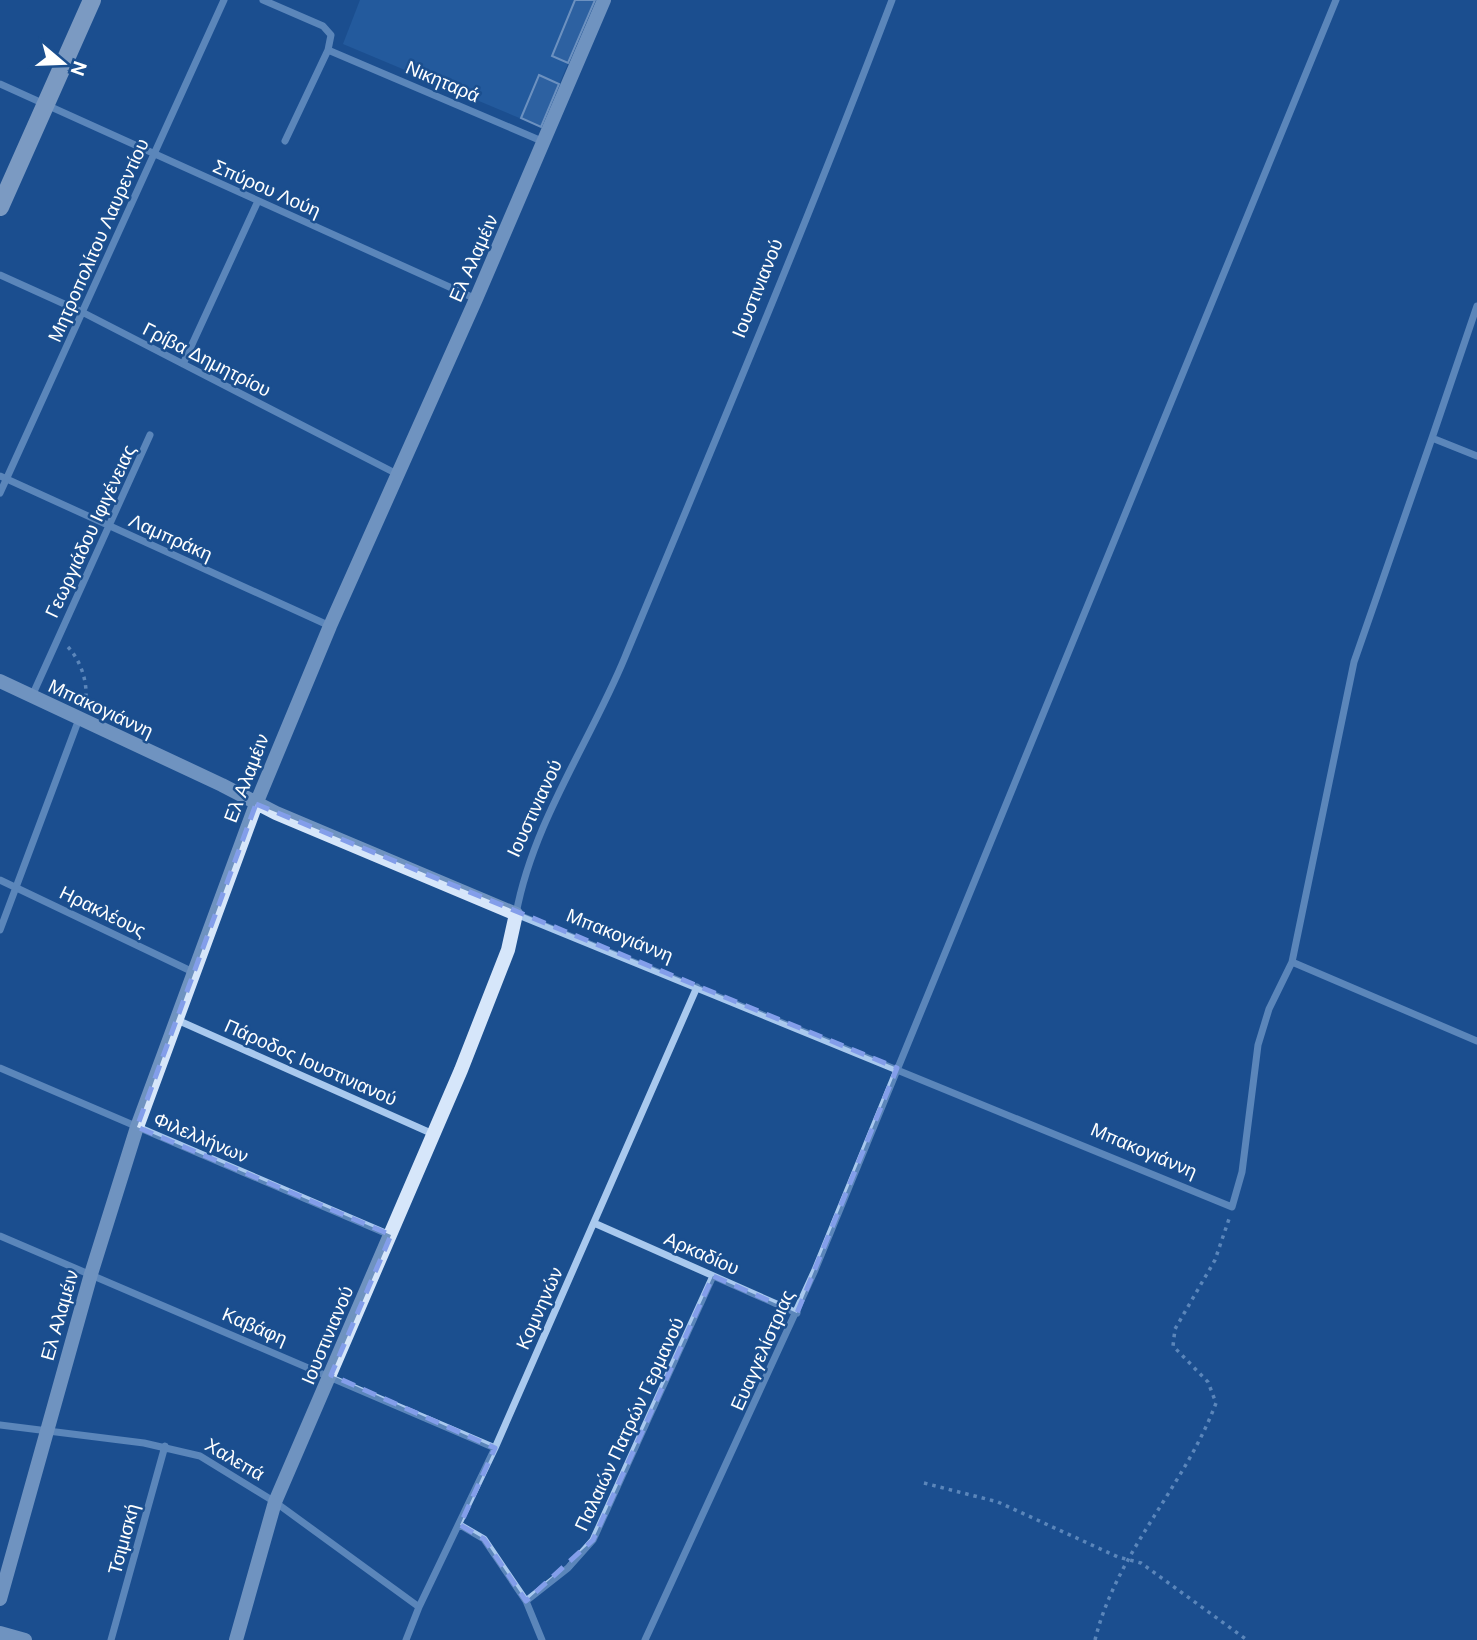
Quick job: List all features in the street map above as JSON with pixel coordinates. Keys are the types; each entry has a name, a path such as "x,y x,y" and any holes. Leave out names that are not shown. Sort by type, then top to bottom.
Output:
{"main road":[{"path":"0,207 92,0"}],"street":[{"name":"Μητροπολίτου Λαυρεντίου","path":"0,493 3,478 82,313 224,0"},
{"path":"263,0 329,31 328,50 285,141"},
{"name":"Ελ Αλαμέιν","path":"0,1599 46,1429 137,1127 256,804 330,626 545,142 604,0"},
{"name":"Ιουστινιανού","path":"236,1640 275,1502 434,1134 508,950 532,856 624,659 747,366 892,0"},
{"name":"Ευαγγελίστριας","path":"645,1640 797,1313 1336,0"},
{"name":"Νικηταρά","path":"328,50 545,142"},
{"name":"Σπύρου Λούη","path":"0,84 476,299"},
{"path":"183,364 258,201"},
{"name":"Γρίβα Δημητρίου","path":"0,275 82,313 397,474"},
{"path":"1232,1207 1242,1172 1261,1031 1292,962 1354,662 1477,306"},
{"name":"Γεωργιάδου Ιφιγένειας","path":"31,697 150,435"},
{"path":"1432,438 1477,456"},
{"name":"Λαμπράκη","path":"3,478 330,626"},
{"name":"Μπακογιάννη","path":"0,681 256,804 516,914 1232,1207"},
{"path":"0,930 79,719"},
{"name":"Ηρακλέους","path":"0,880 193,972"},
{"path":"1292,962 1477,1041"},
{"name":"Κομνηνών","path":"406,1640 495,1448 697,987"},
{"name":"Πάροδος Ιουστινιανού","path":"175,1019 434,1134"},
{"name":"Φιλελλήνων","path":"0,1068 391,1235"},
{"name":"Αρκαδίου","path":"594,1223 797,1313"},
{"name":"Καβάφη","path":"0,1236 495,1448"},
{"name":"Παλαιών Πατρών Γερμανού","path":"526,1601 568,1568 593,1540 713,1276"},
{"name":"Χαλεπά","path":"0,1425 165,1446 213,1462 275,1502 419,1607"},
{"name":"Τσιμισκή","path":"111,1640 165,1446"},
{"path":"460,1525 484,1539 526,1601 542,1640"},
{"path":"0,1633 25,1640"}],"path":[{"name":"Γεωργιάδου Ιφιγένειας","path":"57,639 74,654 85,681 86,696 79,719"},
{"path":"1095,1640 1099,1624 1129,1559 1207,1429 1216,1403 1208,1382 1173,1346 1175,1329 1215,1260 1232,1207"},
{"path":"924,1483 998,1502 1152,1570 1247,1640"}],"highlighted area":[{"path":"256,804 897,1068 797,1313 713,1276 593,1540 526,1601 484,1539 460,1525 495,1448 331,1375 391,1235 137,1127"}],"shaded area":[{"path":"360,0 595,0 541,127 343,44"}],"building":[{"path":"575,0 595,0 568,63 552,56"},
{"path":"539,75 559,84 541,127 521,118"}]}
